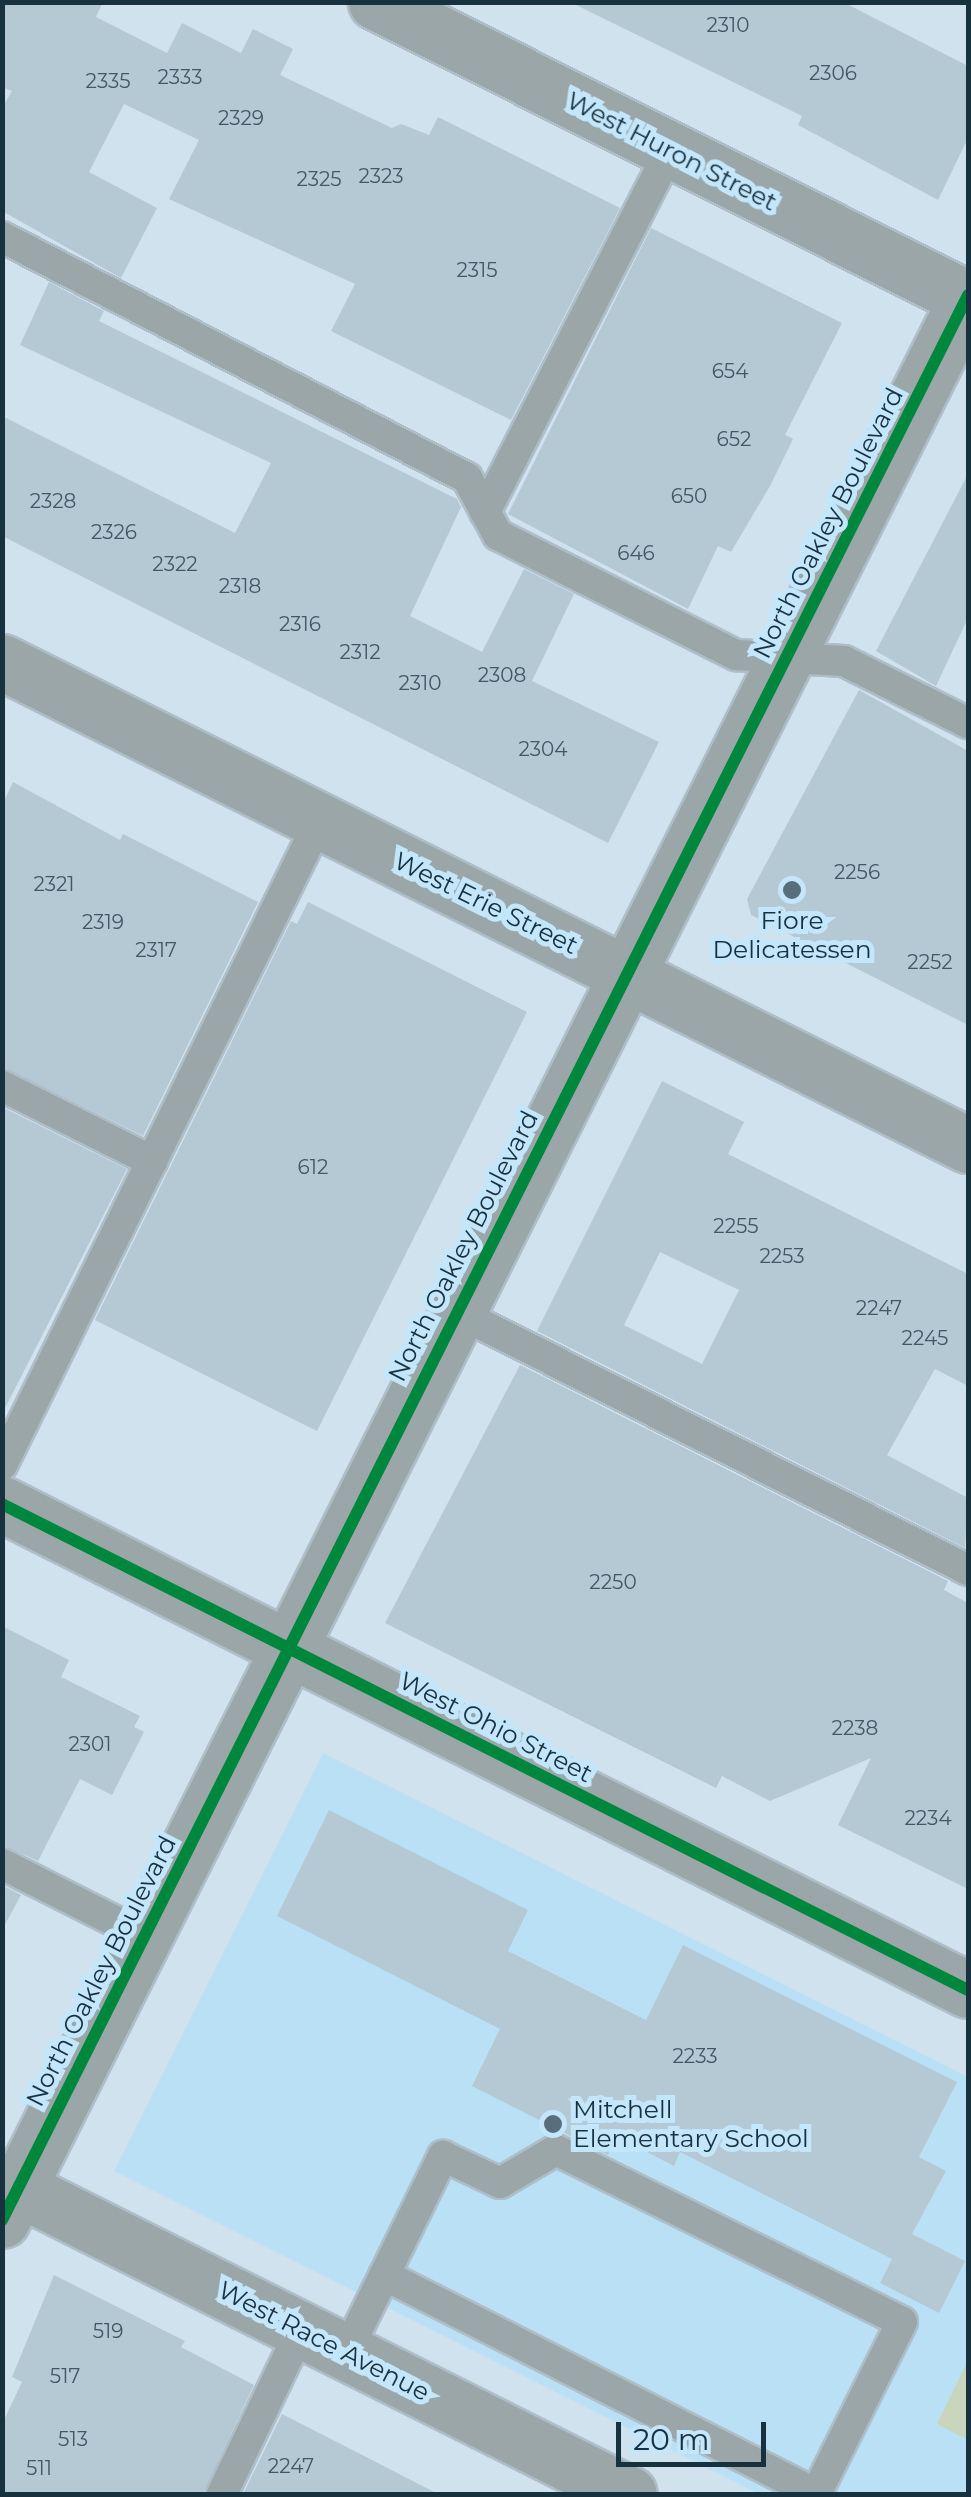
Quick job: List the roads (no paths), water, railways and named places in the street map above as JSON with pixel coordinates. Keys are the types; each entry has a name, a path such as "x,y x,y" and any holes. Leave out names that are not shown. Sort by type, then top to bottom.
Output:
{"street":[{"name":"West Huron Street","path":"376,2 968,297"},
{"name":"North Oakley Boulevard","path":"10,2204 968,297"},
{"name":"West Erie Street","path":"2,662 968,1145"},
{"name":"West Ohio Street","path":"2,1504 968,1990"},
{"name":"West Race Avenue","path":"10,2204 324,2341 629,2494"}],"lane":[{"path":"485,512 670,150"},
{"path":"2,237 468,478 498,535 736,655 844,661 968,723"},
{"path":"2,1465 320,820"},
{"path":"2,1086 152,1161"},
{"path":"455,1312 968,1570"},
{"path":"2,1864 144,1936"},
{"path":"222,2494 324,2341 384,2275 443,2156 500,2183 556,2150 902,2322 816,2494 384,2275"}],"place":[{"name":"Fiore Delicatessen","path":"792,890"},
{"name":"Mitchell Elementary School","path":"553,2124"}]}
